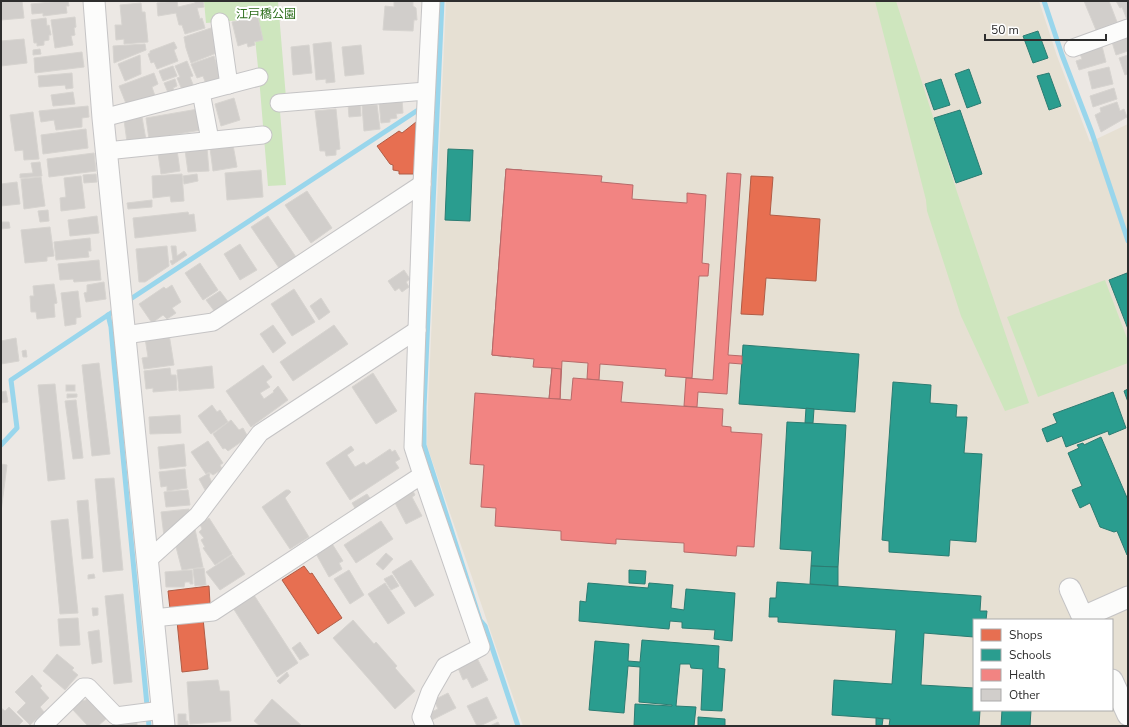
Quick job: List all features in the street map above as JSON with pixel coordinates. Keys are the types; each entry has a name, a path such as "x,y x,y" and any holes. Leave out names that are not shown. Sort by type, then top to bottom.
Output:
{"street":[{"path":"43,726 83,687 88,687 116,716 163,718 106,151 97,1"},
{"path":"425,726 421,717 430,692 445,666 481,647 413,447 422,184 431,1"},
{"path":"220,22 229,85"},
{"path":"1073,48 1128,28"},
{"path":"103,118 259,77"},
{"path":"279,103 426,91"},
{"path":"201,92 210,140"},
{"path":"106,151 263,135"},
{"path":"125,334 213,322 422,184"},
{"path":"148,560 198,515 260,432 417,330"},
{"path":"153,618 213,612 422,475"},
{"path":"1070,589 1084,618 1128,597"},
{"path":"1113,682 1128,715"}],"shaded area":[{"path":"446,1 1039,1 1057,56 1090,142 1128,124 1128,726 523,726 427,446"}],"green space":[{"name":"江戸橋公園","path":"204,1 278,1 286,98 279,99 286,185 268,186 253,19 206,23"},
{"path":"875,1 896,1 957,192 1029,403 1005,411 961,316 927,211 926,200"},
{"path":"1105,280 1128,341 1128,363 1038,397 1007,317"}],"building: Shops":[{"path":"416,122 414,174 399,174 399,171 393,170 393,165 390,164 377,146 399,131 402,133"},
{"path":"751,176 773,177 770,215 820,219 816,281 766,278 763,315 741,314"},
{"path":"304,566 310,574 312,573 342,618 318,634 282,580"},
{"path":"209,586 210,604 170,609 168,591"},
{"path":"203,618 208,669 182,672 177,621"}],"building: Schools":[{"path":"1038,31 1048,58 1033,63 1023,36"},
{"path":"969,69 981,103 967,108 955,74"},
{"path":"1049,73 1061,106 1049,110 1037,76"},
{"path":"941,79 950,105 934,110 925,84"},
{"path":"960,110 982,174 956,183 934,118"},
{"path":"448,149 473,150 470,221 445,220"},
{"path":"1127,273 1128,277 1128,329 1109,280"},
{"path":"743,345 859,354 855,412 739,404"},
{"path":"893,382 931,385 930,403 957,405 956,417 967,417 964,453 982,454 976,542 950,540 949,556 889,552 889,541 882,540"},
{"path":"1128,389 1128,402 1124,391"},
{"path":"1113,392 1126,428 1109,435 1108,431 1066,447 1062,436 1047,442 1042,429 1057,423 1053,414"},
{"path":"806,408 814,409 813,423 805,423"},
{"path":"787,422 846,425 838,567 811,566 812,551 780,549"},
{"path":"1101,437 1128,500 1127,555 1117,531 1114,532 1100,527 1090,503 1080,508 1072,490 1082,486 1068,453 1079,448 1077,445 1083,443 1084,445"},
{"path":"811,566 838,567 838,586 810,584"},
{"path":"629,570 646,571 645,584 629,583"},
{"path":"777,582 981,596 980,611 987,611 986,619 973,619 973,637 924,633 921,685 973,688 973,711 980,711 979,726 889,726 890,719 832,715 834,680 892,684 896,630 778,622 778,617 769,617 770,598 776,598"},
{"path":"588,583 648,588 649,583 673,585 671,608 684,610 686,589 735,593 732,641 714,639 715,630 682,628 682,622 670,621 669,629 579,621 580,601 586,602"},
{"path":"642,640 719,646 718,668 725,669 722,711 701,710 703,669 691,668 690,664 680,664 676,706 696,707 694,726 634,726 635,704 672,706 639,702 640,667 628,666 624,713 589,710 595,641 629,644 628,661 640,662"},
{"path":"1002,711 1031,711 1030,726 1001,726"},
{"path":"698,717 725,719 725,726 698,726"},
{"path":"876,718 883,719 882,726 876,726"}],"building: Health":[{"path":"506,169 522,170 511,357 492,355"},
{"path":"506,169 602,176 601,182 633,185 632,199 687,203 687,193 706,195 702,263 709,264 708,276 699,276 692,378 665,376 666,369 600,364 599,380 587,379 588,363 562,361 560,399 549,399 552,368 533,367 534,359 492,355"},
{"path":"727,173 741,174 728,355 742,356 742,364 729,363 727,394 698,392 697,407 684,406 686,378 713,380"},
{"path":"552,368 561,369 560,399 549,399"},
{"path":"573,378 623,382 621,402 723,409 722,426 731,427 731,432 762,434 754,547 737,546 736,556 684,552 684,543 616,539 616,544 561,540 561,531 495,526 496,508 481,507 484,465 470,464 475,393 571,400"}],"building: Other":[{"path":"1,1 22,1 24,18 1,20"},
{"path":"68,1 69,6 66,6 67,13 43,16 43,13 32,14 31,4"},
{"path":"177,1 178,7 195,3 195,1 203,1 204,7 197,8 200,19 202,18 205,28 185,34 182,25 179,25 176,13 158,16 157,3"},
{"path":"394,1 413,1 413,6 416,8 417,20 414,20 413,31 383,30 385,6 394,7"},
{"path":"1084,1 1109,1 1117,22 1096,30"},
{"path":"1116,1 1128,2 1128,22 1122,7 1120,8"},
{"path":"141,3 142,12 145,12 148,42 124,44 124,39 116,40 115,25 122,25 120,5"},
{"path":"257,13 263,40 254,42 255,45 248,47 247,43 238,46 232,22 237,21 236,18"},
{"path":"75,17 75,35 71,36 73,45 55,48 51,20"},
{"path":"46,18 47,26 49,25 51,35 49,35 49,40 44,41 44,45 37,46 37,43 34,43 31,20"},
{"path":"214,27 219,52 191,63 184,37"},
{"path":"1128,37 1128,51 1116,55 1112,42"},
{"path":"24,39 27,63 1,66 1,41"},
{"path":"174,42 177,48 174,50 178,61 157,69 154,62 151,63 148,54 150,51"},
{"path":"331,42 335,82 326,83 326,79 316,80 313,44"},
{"path":"1101,42 1106,62 1079,70 1076,61 1082,59 1080,54 1087,52 1085,47"},
{"path":"145,44 146,50 114,63 113,46"},
{"path":"309,45 312,73 293,75 291,47"},
{"path":"361,45 364,74 345,76 342,47"},
{"path":"40,49 41,54 33,55 33,50"},
{"path":"82,52 84,67 35,73 34,58"},
{"path":"140,55 141,74 125,81 118,64"},
{"path":"1128,55 1128,74 1125,75 1119,58"},
{"path":"214,56 221,79 206,84 203,76 197,78 191,64"},
{"path":"187,61 193,76 190,77 194,87 183,92 177,78 180,77 175,66"},
{"path":"173,66 177,76 163,81 159,71"},
{"path":"1109,67 1113,84 1092,89 1088,72"},
{"path":"72,73 73,88 66,89 65,85 39,87 38,76"},
{"path":"154,73 158,84 152,87 155,96 127,106 119,86"},
{"path":"175,79 177,86 173,88 175,92 169,95 164,83"},
{"path":"1114,88 1117,99 1093,107 1090,96"},
{"path":"73,92 75,104 53,106 51,95"},
{"path":"234,98 240,120 221,126 215,104"},
{"path":"402,99 403,113 396,114 397,118 390,119 390,122 381,123 379,101"},
{"path":"1117,102 1120,111 1124,109 1127,117 1101,132 1095,115 1101,112 1100,108"},
{"path":"360,103 361,116 349,117 348,104"},
{"path":"362,105 377,105 380,129 364,131"},
{"path":"88,106 89,117 82,118 82,127 56,130 54,120 41,122 39,111"},
{"path":"198,109 201,130 149,139 146,118"},
{"path":"336,109 340,149 336,150 336,155 326,156 325,151 320,151 315,111"},
{"path":"33,112 39,159 24,160 23,150 15,151 10,115"},
{"path":"142,117 146,140 127,142 124,120"},
{"path":"86,129 88,148 43,154 41,135"},
{"path":"233,145 237,167 213,171 210,148"},
{"path":"207,148 209,171 188,172 185,150"},
{"path":"177,150 180,171 161,174 158,153"},
{"path":"94,153 96,171 49,177 47,159"},
{"path":"40,162 42,176 20,178 20,174 33,173 31,163"},
{"path":"261,170 263,197 227,200 225,173"},
{"path":"96,174 97,182 84,183 83,175"},
{"path":"182,174 184,201 171,202 170,196 153,198 152,176"},
{"path":"197,174 198,181 184,184 183,176"},
{"path":"81,176 85,208 61,211 60,198 66,197 64,178"},
{"path":"41,177 45,206 24,209 21,179"},
{"path":"17,182 20,204 1,206 1,184"},
{"path":"307,191 332,228 311,243 285,205"},
{"path":"152,200 152,207 128,209 127,203"},
{"path":"48,210 49,221 40,222 38,211"},
{"path":"188,212 189,215 194,214 196,231 135,238 133,218"},
{"path":"97,216 99,233 70,236 68,220"},
{"path":"268,216 296,257 279,268 251,227"},
{"path":"1,222 9,222 10,228 1,229"},
{"path":"50,227 54,256 47,257 47,261 25,263 21,230"},
{"path":"90,238 91,251 88,251 89,257 56,260 54,242"},
{"path":"240,244 257,270 240,280 224,254"},
{"path":"167,246 169,266 145,282 139,282 136,249"},
{"path":"171,246 176,246 177,256 184,251 187,255 172,265 170,261 173,260"},
{"path":"99,260 101,280 74,282 73,279 60,280 58,264"},
{"path":"200,263 218,290 203,300 185,273"},
{"path":"404,270 410,279 406,282 409,287 402,292 399,288 395,291 388,281"},
{"path":"104,282 106,299 86,302 84,293 87,292 87,285"},
{"path":"54,284 57,303 54,304 55,317 37,319 36,312 31,312 30,296 34,296 33,286"},
{"path":"172,285 181,302 172,308 176,313 167,319 163,315 152,323 139,304 164,287 166,289"},
{"path":"294,289 315,322 292,336 271,304"},
{"path":"78,291 81,317 76,318 76,324 65,326 61,293"},
{"path":"220,291 229,303 215,312 206,300"},
{"path":"321,298 330,312 319,320 310,306"},
{"path":"273,325 286,343 273,353 260,334"},
{"path":"334,325 348,344 293,381 280,362"},
{"path":"169,334 174,365 144,369 142,358 148,357 145,338"},
{"path":"16,338 19,361 1,364 1,341"},
{"path":"26,350 27,357 23,357 22,351"},
{"path":"99,363 110,454 92,456 82,365"},
{"path":"263,365 272,377 266,382 270,387 260,393 264,399 274,392 273,391 278,386 288,400 251,427 226,391"},
{"path":"212,366 214,388 179,391 177,370"},
{"path":"170,368 171,375 176,375 177,390 153,392 153,388 146,389 144,371"},
{"path":"373,373 397,411 376,424 352,387"},
{"path":"55,384 65,479 48,481 38,385"},
{"path":"66,385 75,385 75,391 66,391"},
{"path":"6,391 8,402 1,403 1,392"},
{"path":"67,394 77,394 77,397 67,398"},
{"path":"76,400 83,458 73,459 65,401"},
{"path":"212,405 217,412 220,410 228,422 211,434 198,416"},
{"path":"180,415 181,433 150,434 149,417"},
{"path":"231,420 239,430 243,428 248,437 228,451 225,448 223,449 213,434"},
{"path":"208,441 223,463 220,465 222,469 213,475 209,472 206,474 191,452"},
{"path":"184,444 186,466 160,469 158,447"},
{"path":"351,446 354,450 347,455 355,467 364,462 366,465 390,449 392,452 395,450 400,459 395,462 399,468 350,500 326,463"},
{"path":"1,464 7,465 1,512"},
{"path":"185,469 187,488 167,491 167,486 161,487 159,472"},
{"path":"209,473 213,485 205,490 199,479"},
{"path":"114,478 123,570 103,572 95,479"},
{"path":"188,490 190,505 166,507 164,492"},
{"path":"286,490 291,492 285,498 309,537 290,549 262,507"},
{"path":"413,491 415,495 412,497 422,516 406,524 394,501"},
{"path":"367,494 372,501 356,510 352,503"},
{"path":"88,500 93,558 82,559 77,501"},
{"path":"189,509 189,515 164,536 161,512"},
{"path":"209,518 232,554 215,565 203,548 205,547 201,540 204,538 199,532 202,529 200,524"},
{"path":"68,519 78,613 60,614 51,521"},
{"path":"381,521 393,539 356,563 344,545"},
{"path":"195,529 203,567 182,570 175,543 181,542 179,537"},
{"path":"331,542 343,561 339,563 342,569 329,577 315,552"},
{"path":"386,553 393,559 383,570 376,564"},
{"path":"232,555 245,574 220,590 206,572"},
{"path":"411,560 434,595 415,607 392,572"},
{"path":"204,568 206,585 195,586 193,569"},
{"path":"192,570 193,584 190,584 190,582 185,582 184,587 166,587 165,572"},
{"path":"349,570 364,595 350,604 334,579"},
{"path":"94,574 95,578 88,579 88,575"},
{"path":"392,575 399,586 391,590 384,579"},
{"path":"385,583 405,613 388,624 368,594"},
{"path":"123,594 132,682 114,684 105,596"},
{"path":"254,595 298,663 277,677 233,608"},
{"path":"92,608 98,608 98,615 93,616"},
{"path":"78,618 80,645 60,646 58,619"},
{"path":"353,620 374,644 376,642 397,666 395,668 415,691 395,709 333,638"},
{"path":"99,630 102,662 92,664 88,632"},
{"path":"300,642 309,655 300,660 292,648"},
{"path":"57,654 74,668 72,670 78,675 65,690 43,671"},
{"path":"477,658 488,680 472,688 467,678 463,680 458,668"},
{"path":"287,672 289,676 280,684 277,681"},
{"path":"32,675 42,686 40,688 49,698 40,707 44,712 30,725 17,712 26,703 15,692"},
{"path":"218,680 220,691 229,691 231,721 190,724 187,682"},
{"path":"448,693 456,708 432,720 429,713 438,709 434,700"},
{"path":"90,697 107,718 98,726 88,726 73,710 73,708 80,701 84,701"},
{"path":"487,697 497,718 477,726 467,706"},
{"path":"272,699 302,726 260,726 254,721"},
{"path":"9,707 23,721 18,726 1,726 1,708 5,711"},
{"path":"178,714 186,714 188,726 178,726"},
{"path":"498,722 500,726 490,726"},
{"path":"137,723 137,726 111,726"}],"waterway":[{"path":"442,1 424,407 424,445 480,620 485,626 518,726"},
{"path":"1044,1 1062,55 1092,133 1128,241"},
{"path":"126,302 418,110"},
{"path":"1,445 17,428 11,380 117,309"},
{"path":"108,315 111,327 149,726"}]}
